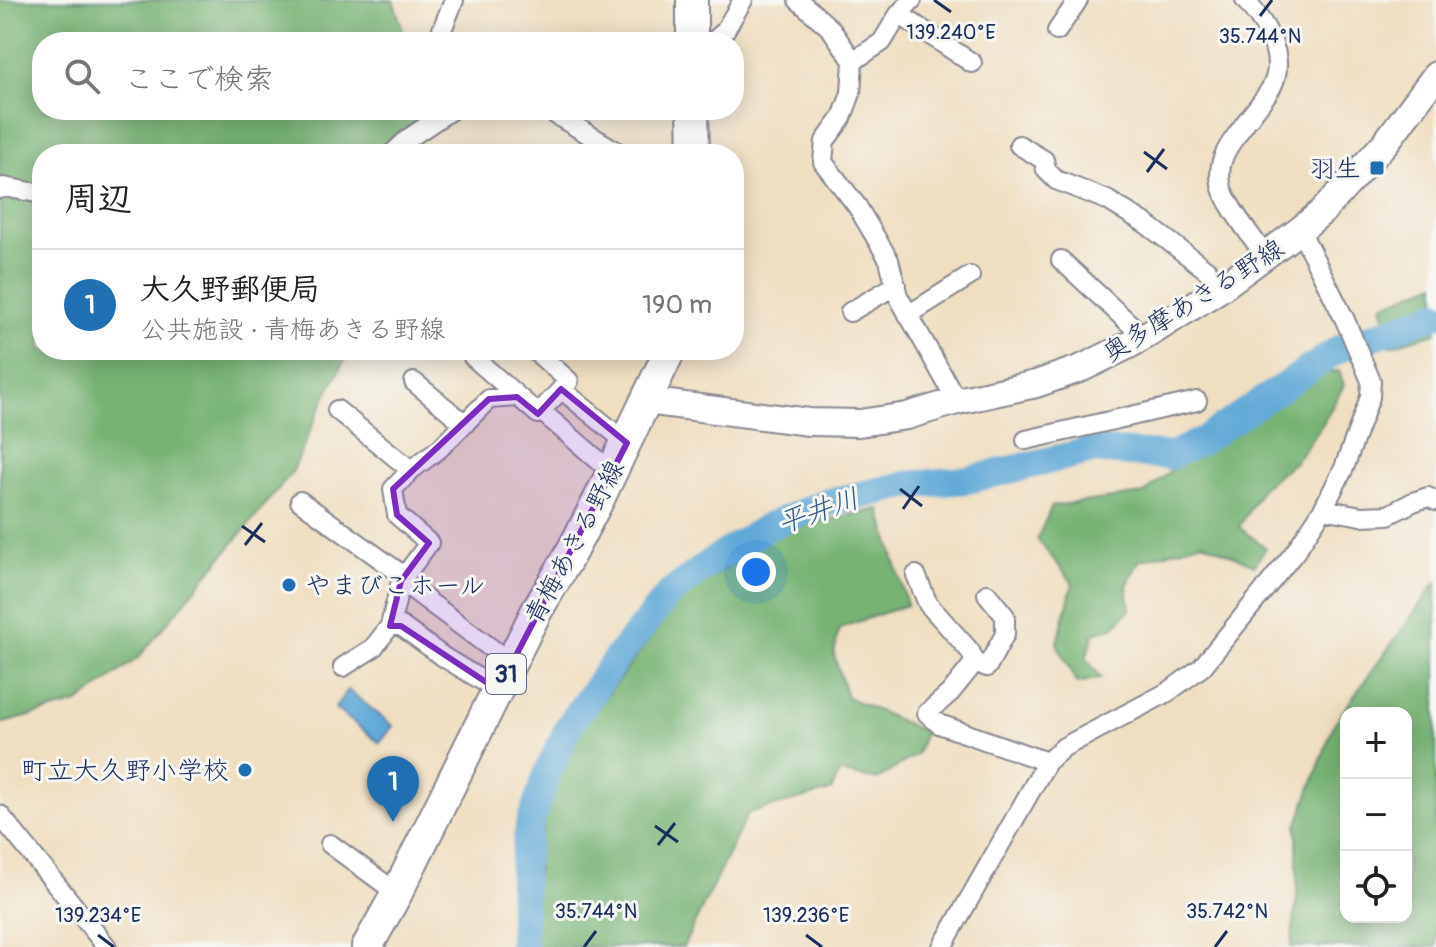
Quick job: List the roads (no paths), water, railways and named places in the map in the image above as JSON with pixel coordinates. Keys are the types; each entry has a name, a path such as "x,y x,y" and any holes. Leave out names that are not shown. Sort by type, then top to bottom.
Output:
{"main road":[{"path":"692,0 692,32"},
{"name":"奥多摩あきる野線","path":"646,401 829,423 859,423 924,412 1059,377 1144,337 1221,288 1300,230 1323,211 1386,142 1436,75"},
{"path":"693,120 694,144"},
{"name":"青梅あきる野線","path":"367,947 397,893 536,612 568,558 627,443 665,360"}],"street":[{"path":"441,32 454,0"},
{"path":"724,32 743,0"},
{"path":"798,0 831,29 853,61 851,93 842,118 825,141 823,162 857,206 889,260 898,296 957,401"},
{"path":"853,61 882,42 899,14 912,0"},
{"path":"1245,0 1269,34 1278,68 1272,87 1224,153 1220,168 1221,187 1266,257"},
{"path":"1057,31 1073,2"},
{"path":"899,14 972,63"},
{"path":"403,144 436,120"},
{"path":"565,120 604,144"},
{"path":"1019,145 1044,160 1046,170 1056,180 1107,200 1145,223 1208,271 1221,288"},
{"path":"0,189 32,192"},
{"path":"942,947 1047,762 1064,747 1168,692 1202,667 1295,552 1323,509 1344,468 1370,397 1371,381 1345,320 1300,230"},
{"path":"1061,260 1144,337"},
{"path":"908,315 970,276"},
{"path":"850,312 896,285"},
{"path":"476,360 538,414 569,381 545,360"},
{"path":"414,382 465,424"},
{"path":"561,389 627,443"},
{"path":"343,667 373,648 390,626 403,578 429,543 397,515 393,489 489,399 517,397"},
{"path":"1026,440 1197,401"},
{"path":"337,410 411,470"},
{"path":"541,411 612,472"},
{"path":"1323,509 1361,516 1388,515 1428,497 1436,501"},
{"path":"300,501 403,578 505,676"},
{"path":"916,575 928,604 970,651 975,662 987,667 1005,634 1005,616 987,594"},
{"path":"390,626 401,626 445,658 505,676"},
{"path":"975,662 950,693 927,713 939,724 1047,762"},
{"path":"0,815 107,947"},
{"path":"330,844 397,893"}],"water":[{"path":"348,690 393,726 380,743 335,708"}],"waterway":[{"name":"平井川","path":"523,947 523,868 529,826 548,772 569,726 615,660 669,594 714,560 765,528 825,503 906,485 968,480 1093,450 1170,456 1202,441 1339,349 1436,314"}],"place":[{"name":"羽生","path":"1377,168"},
{"name":"やまびこホール","path":"289,585"},
{"name":"町立大久野小学校","path":"245,770"},
{"name":"大久野郵便局","path":"393,822"}]}
